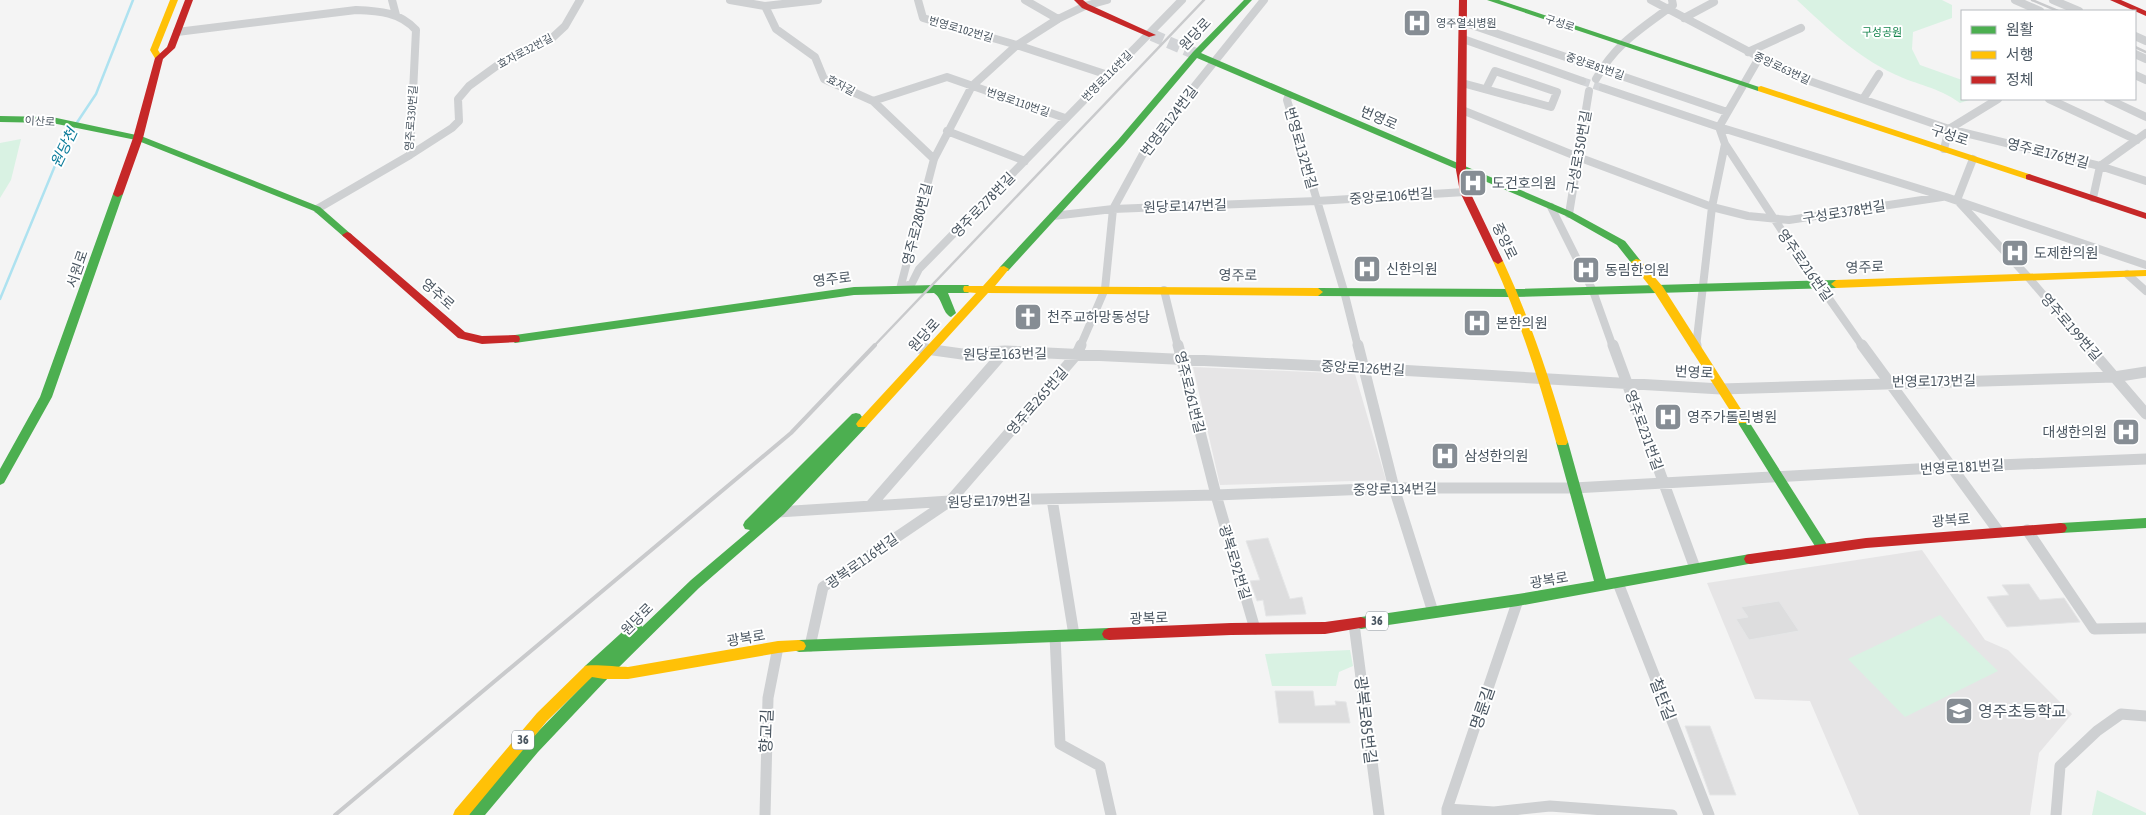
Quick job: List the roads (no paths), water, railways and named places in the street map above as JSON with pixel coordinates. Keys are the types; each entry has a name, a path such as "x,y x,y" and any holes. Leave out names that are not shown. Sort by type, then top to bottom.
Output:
{"main road":[{"name":"원당로","path":"476,815 533,747 604,673 694,584 780,512 1235,0"},
{"name":"원당로","path":"460,815 542,717 590,670 762,512 925,349 951,313 978,290 1053,216 1121,142 1196,54 1248,0"},
{"name":"중앙로","path":"1463,0 1462,170 1465,192 1513,293 1545,380 1601,585"},
{"name":"구성로","path":"1491,0 2146,216"},
{"path":"2114,0 2136,10"},
{"name":"서원로","path":"159,58 154,50 173,1"},
{"name":"서원로","path":"0,480 46,397 138,138 159,58 171,48 189,1"},
{"path":"1081,3 1151,34"},
{"name":"번영로","path":"1196,54 1568,214 1621,243 1659,290 1822,547"},
{"name":"이산로","path":"0,119 52,120 138,138"},
{"name":"영주로","path":"138,138 245,178 317,209 462,335 482,340 505,340 854,290 935,288 978,290 1105,289 1513,293 1704,289 2146,273"},
{"path":"935,288 944,295 951,313"},
{"name":"광복로","path":"604,673 628,673 649,670 778,647 1074,635 1325,628 1518,600 1822,547 1999,532 2146,523"},
{"name":"36","path":"590,670 604,673"}],"street":[{"path":"177,32 356,10 377,11 396,15 392,0"},
{"name":"효자로32번길","path":"410,155 452,128 459,121 458,98 469,86 502,62 551,39 564,26 580,0"},
{"path":"730,0 765,6 818,0"},
{"name":"번영로102번길","path":"918,0 923,18 1016,45"},
{"path":"1025,0 1058,19"},
{"name":"번영로110번길","path":"934,159 972,86 1016,45 1081,3 1107,0"},
{"name":"번영로116번길","path":"1065,118 1151,34 1182,0"},
{"name":"번영로124번길","path":"1113,209 1149,143 1264,0"},
{"name":"중앙로63번길","path":"1651,0 1795,76 1949,129"},
{"path":"1596,79 1601,68 1621,43 1673,5 1672,0"},
{"path":"2015,0 2038,10"},
{"path":"2053,0 2077,10"},
{"path":"1684,18 1714,2"},
{"name":"효자길","path":"765,6 776,29 815,56 824,79 873,102 934,159"},
{"name":"영주로330번길","path":"317,209 410,155 416,30 410,22 396,15"},
{"name":"중앙로81번길","path":"1463,22 1727,112"},
{"path":"1748,52 1801,28"},
{"path":"1463,39 1582,81"},
{"path":"1016,45 1108,75"},
{"path":"1719,127 1759,58"},
{"path":"1462,83 1486,90 1551,107 1558,92 1495,71 1486,90"},
{"path":"1863,99 1879,74"},
{"name":"번영로110번길","path":"873,102 947,77 1065,118"},
{"path":"1602,88 1719,127 1956,200 2146,266"},
{"name":"구성로350번길","path":"1568,214 1590,90"},
{"name":"번영로132번길","path":"1289,95 1287,100 1344,291 1394,488 1433,612"},
{"path":"1944,149 1949,129 1996,100"},
{"path":"2051,100 2137,140"},
{"path":"2110,100 2146,117"},
{"name":"구성로378번길","path":"1462,110 1578,157 1712,207 1748,216 1772,220 1789,220 1946,197"},
{"name":"영주로278번길","path":"900,289 912,283 919,270 1065,118"},
{"name":"영주로216번길","path":"1719,127 1725,144 1772,220 1999,532"},
{"name":"영주로176번길","path":"1949,129 2100,166 2146,181"},
{"path":"947,131 1025,161"},
{"path":"2093,198 2100,166 2146,134"},
{"path":"1696,348 1712,207 1725,144"},
{"name":"영주로280번길","path":"900,289 934,159"},
{"path":"1956,200 1973,159"},
{"name":"중앙로106번길","path":"1317,201 1465,192"},
{"path":"1956,200 2028,277"},
{"name":"원당로147번길","path":"1053,216 1113,209 1317,201"},
{"path":"1551,207 1593,291"},
{"name":"영주로265번길","path":"950,501 1077,354 1105,289 1113,209"},
{"path":"2127,274 2146,291"},
{"name":"영주로199번길","path":"2028,277 2146,414"},
{"name":"영주로261번길","path":"1164,290 1216,495"},
{"name":"영주로231번길","path":"1593,291 1695,568"},
{"name":"원당로163번길","path":"925,349 980,356 1005,351 1182,359"},
{"path":"870,506 1005,351"},
{"name":"중앙로126번길","path":"1182,359 1364,368 1545,380"},
{"name":"번영로173번길","path":"1721,389 2114,376 2146,372"},
{"name":"번영로","path":"1545,380 1721,389"},
{"name":"번영로181번길","path":"1777,476 2146,459"},
{"path":"1574,488 1777,476"},
{"name":"중앙로134번길","path":"1216,495 1394,488 1574,488"},
{"name":"원당로179번길","path":"762,512 950,501 1216,495"},
{"name":"광복로92번길","path":"1216,495 1255,629"},
{"path":"1052,499 1074,635"},
{"name":"광복로116번길","path":"810,646 822,588 950,501"},
{"path":"2027,530 2094,629 2146,628"},
{"name":"철탄길","path":"1618,583 1708,815"},
{"name":"명륜길","path":"1447,812 1518,600"},
{"name":"광복로85번길","path":"1354,624 1379,815"},
{"path":"1055,636 1060,744 1100,766 1111,815"},
{"name":"향교길","path":"765,815 768,698 778,647"},
{"path":"2056,815 2060,766 2097,732 2122,714 2146,716"},
{"path":"1447,812 1549,811 1672,815"}],"waterway":[{"name":"원당천","path":"0,299 66,139 96,94 133,0"}],"tunnel":[{"path":"1152,35 1196,54"},
{"path":"1582,81 1603,88"}],"railway":[{"path":"873,347 1204,0"},
{"path":"2032,0 2056,10"},
{"path":"2136,47 2146,52"},
{"path":"335,815 791,433 875,345"}],"place":[{"name":"영주열쇠병원","path":"1417,23"},
{"name":"도건호의원","path":"1473,183"},
{"name":"도제한의원","path":"2015,253"},
{"name":"신한의원","path":"1367,269"},
{"name":"동림한의원","path":"1586,270"},
{"name":"천주교하망동성당","path":"1028,317"},
{"name":"본한의원","path":"1477,323"},
{"name":"영주가톨릭병원","path":"1668,417"},
{"name":"대생한의원","path":"2126,432"},
{"name":"삼성한의원","path":"1445,456"},
{"name":"영주초등학교","path":"1959,711"}],"park label":[{"name":"구성공원","path":"1882,32"}]}
